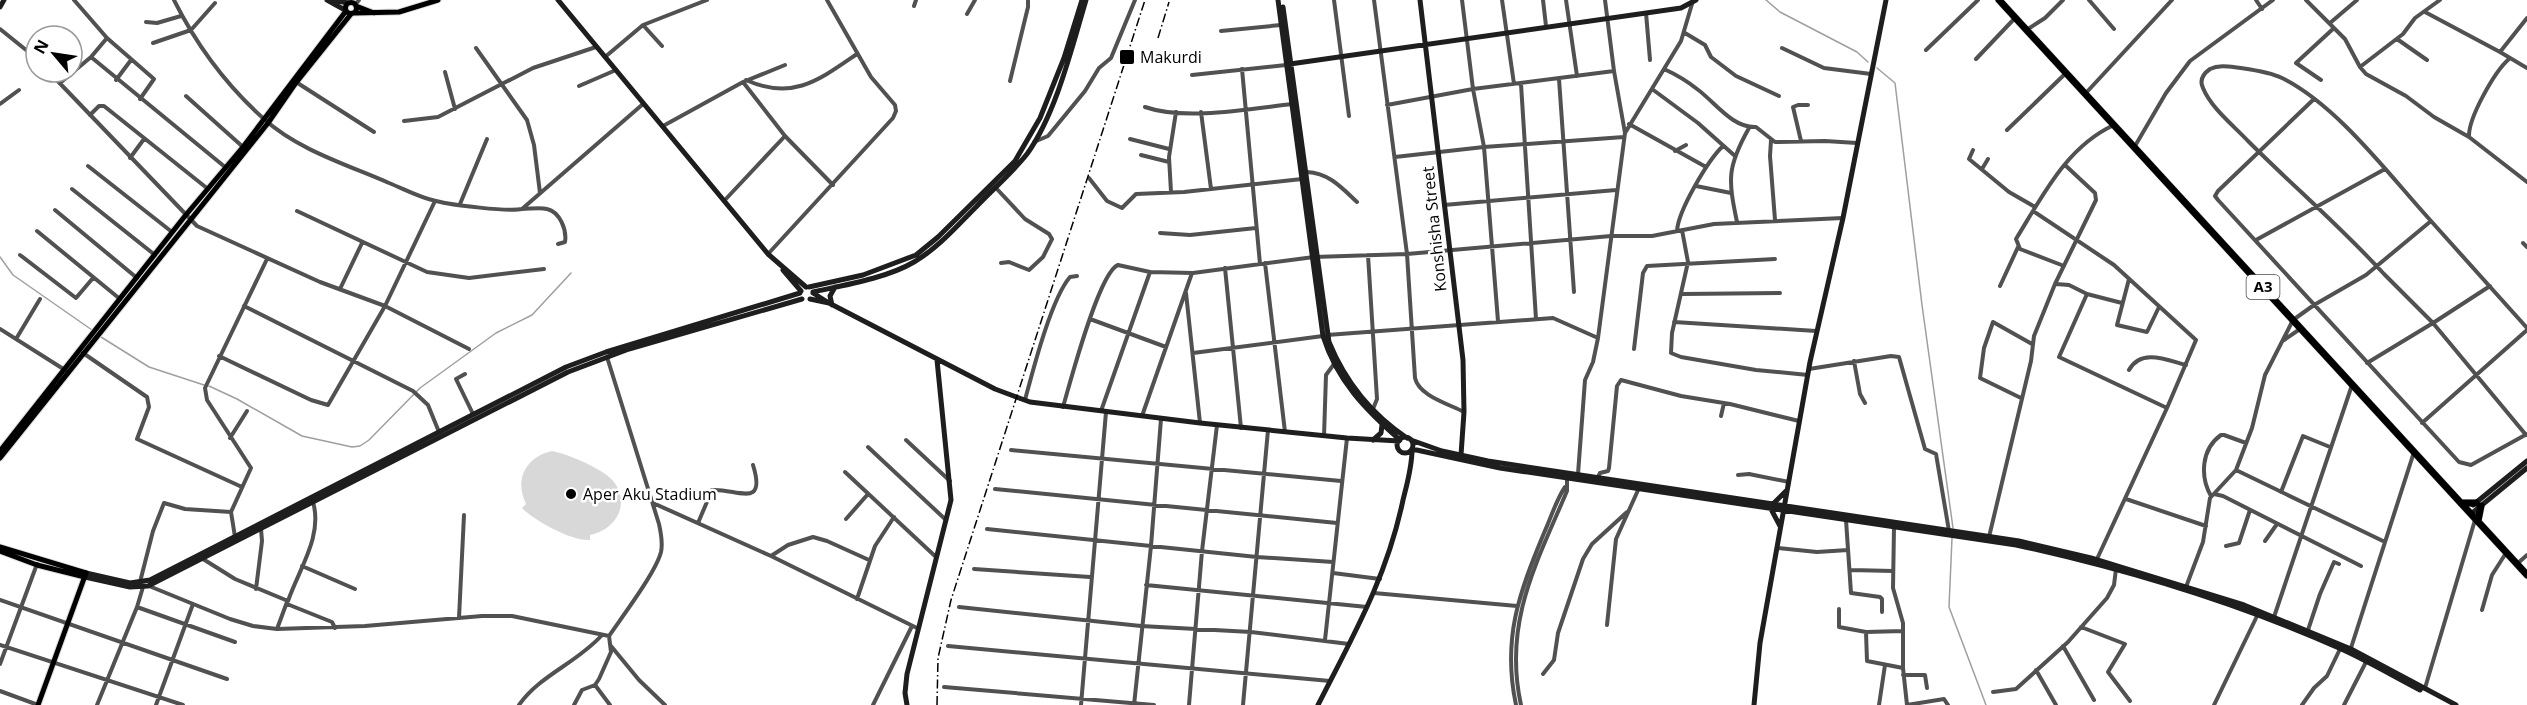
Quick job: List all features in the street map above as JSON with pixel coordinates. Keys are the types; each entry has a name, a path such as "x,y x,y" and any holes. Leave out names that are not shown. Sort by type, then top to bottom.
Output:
{"highway":[{"name":"A3","path":"2000,0 2527,574"},
{"path":"2461,503 2479,504 2473,516"}],"main road":[{"path":"352,7 379,14 406,11 438,0"},
{"path":"0,455 65,370 266,121 352,7"},
{"path":"0,455 83,353 120,299 172,232 187,218 266,121 352,7"},
{"path":"0,547 38,562"},
{"path":"0,551 85,576 38,705"}],"street":[{"path":"0,6 4,0"},
{"path":"74,0 107,39 154,80 140,99"},
{"path":"327,0 352,7"},
{"path":"333,0 352,7"},
{"path":"558,0 768,254 806,292 810,299 830,304"},
{"path":"605,57 643,25 707,0"},
{"path":"768,254 893,118 896,111 896,105 871,76 827,0"},
{"path":"914,6 916,0"},
{"path":"967,14 975,0"},
{"path":"1010,81 1028,0"},
{"path":"144,585 203,559 559,376 606,357 806,292 892,272 913,262 938,245 1026,155 1047,115 1084,0"},
{"path":"1034,142 1048,136 1085,91 1099,68 1111,58 1135,0"},
{"path":"1280,0 1281,25 1289,64 1292,104 1316,257"},
{"path":"1280,0 1307,172 1325,336 1334,364 1351,393 1399,443 1405,453 1409,472"},
{"path":"1334,0 1349,116"},
{"path":"1374,0 1407,254 1415,378 1418,386 1464,412"},
{"name":"Konshisha Street","path":"1420,0 1423,45 1439,151 1448,250 1464,373 1461,455"},
{"path":"1462,0 1473,89 1484,147 1498,321"},
{"path":"1502,0 1514,84"},
{"path":"1543,0 1546,26"},
{"path":"1566,0 1577,77"},
{"path":"1605,0 1624,135"},
{"path":"1754,705 1760,643 1808,372 1843,218 1886,0"},
{"path":"1926,50 1978,0"},
{"path":"2027,30 2045,18 2063,0"},
{"path":"2090,0 2115,29"},
{"path":"2085,94 2172,0"},
{"path":"2256,0 2262,9"},
{"path":"2134,147 2166,93 2190,61 2273,0"},
{"path":"2306,0 2345,39 2366,74 2406,96 2434,117 2469,137 2527,182"},
{"path":"2330,22 2356,0"},
{"path":"2360,67 2397,39 2415,18 2424,11 2430,10 2440,0"},
{"path":"176,1 189,31 214,67 266,121 300,143 435,201 504,210 547,209 555,214 564,226 565,242 558,244"},
{"path":"1192,75 1341,57 1681,8 1694,2"},
{"path":"1578,474 1585,380 1593,362 1598,338 1624,135 1685,33 1694,2"},
{"path":"153,43 189,31 215,3"},
{"path":"2430,10 2527,68"},
{"path":"1646,13 1650,60"},
{"path":"146,22 157,23 182,16"},
{"path":"1976,60 2015,17"},
{"path":"2500,52 2527,18"},
{"path":"643,25 662,46"},
{"path":"1221,31 1281,25"},
{"path":"2321,80 2296,63 2334,28"},
{"path":"0,29 24,48"},
{"path":"1685,33 1705,45 1711,57 1736,76 1779,96"},
{"path":"84,63 107,39"},
{"path":"2397,39 2427,60"},
{"path":"405,121 432,118 533,69 596,47"},
{"path":"476,48 530,128 540,194"},
{"path":"1782,48 1824,68 1871,74"},
{"path":"745,81 769,89 800,88 857,54"},
{"path":"2469,137 2469,130 2505,55"},
{"path":"91,57 116,80 226,168"},
{"path":"144,585 576,363 863,275 904,261 922,251 1021,154 1040,118 1066,58"},
{"path":"2502,65 2509,59"},
{"path":"116,80 131,60"},
{"path":"662,126 745,81 785,65"},
{"path":"2314,99 2282,132 2259,151 2215,195 2451,456 2463,465 2471,465 2526,435 2477,375 2433,323 2319,207 2259,151 2205,92 2201,82 2205,73 2216,66 2222,66 2271,74 2314,99 2385,169 2527,329 2477,375 2422,423"},
{"path":"1242,69 1256,228 1275,342 1285,432"},
{"path":"1664,69 1699,90 1727,116 1749,128 1756,127 1772,140 1857,143"},
{"path":"579,86 616,70"},
{"path":"1388,105 1473,89 1614,71"},
{"path":"445,72 455,108"},
{"path":"2007,130 2066,73"},
{"path":"1559,79 1574,292"},
{"path":"745,81 785,136 833,185"},
{"path":"296,82 374,132"},
{"path":"61,84 197,226 267,259 385,306 469,349"},
{"path":"1521,84 1536,319"},
{"path":"1652,89 1698,123 1735,156"},
{"path":"0,104 19,90"},
{"path":"186,96 243,147"},
{"path":"522,208 643,104"},
{"path":"1145,107 1157,111 1201,112 1292,104"},
{"path":"90,115 102,105 208,190"},
{"path":"1801,141 1794,107 1808,105"},
{"path":"1170,192 1169,162 1176,112"},
{"path":"1201,112 1211,189"},
{"path":"1629,124 1706,167"},
{"path":"2000,286 2018,247 2016,239 2047,185 2093,136 2114,125"},
{"path":"1737,222 1729,173 1749,128"},
{"path":"2463,133 2469,130"},
{"path":"1395,157 1624,135"},
{"path":"724,201 785,136"},
{"path":"130,158 144,139"},
{"path":"460,204 487,139"},
{"path":"1130,139 1170,149"},
{"path":"1772,140 1770,156 1775,220"},
{"path":"1675,151 1686,145"},
{"path":"1724,146 1706,167 1678,222 1688,262 1674,322 1670,351 1674,355 1756,370 1808,372 1854,362 1899,357 1925,448 1936,454 1949,531"},
{"path":"1973,150 1968,158 2076,242 2102,256 2130,278 2196,341 2097,560"},
{"path":"1141,155 1169,162"},
{"path":"1982,169 1988,159"},
{"path":"1989,537 2031,358 2032,344 2096,195 2065,165"},
{"path":"88,166 172,232"},
{"path":"2256,240 2385,169"},
{"path":"1307,172 1319,172 1333,180 1357,202"},
{"path":"1089,178 1107,201 1122,208 1136,194 1211,189 1303,178"},
{"path":"1696,186 1731,194"},
{"path":"996,188 1026,219 1049,234 1052,239 1042,256 1029,270 1009,262 1001,263"},
{"path":"72,189 155,255"},
{"path":"1444,205 1616,190"},
{"path":"219,356 327,406 355,362 385,306 435,201"},
{"path":"55,210 137,278"},
{"path":"297,211 404,263 428,272 469,278 544,269"},
{"path":"1062,407 1090,319 1106,278 1113,267 1124,265 1150,272 1192,273 1316,257 1407,254 1611,236 1652,236 1737,222 1843,218"},
{"path":"2186,586 2199,553 2212,495 2236,470 2261,397 2265,375 2293,320 2377,266 2431,221"},
{"path":"1160,233 1190,235 1256,228"},
{"path":"37,231 120,299"},
{"path":"340,289 362,243"},
{"path":"2523,243 2527,247"},
{"path":"2018,247 2064,266"},
{"path":"20,255 76,297 93,278"},
{"path":"1368,255 1371,332 1377,399 1373,409"},
{"path":"236,537 231,513 251,468 207,400 206,386 267,259"},
{"path":"1634,349 1645,267 1649,264 1775,259"},
{"path":"1225,268 1241,428"},
{"path":"1081,705 1083,658 1102,459 1103,411 1150,272"},
{"path":"1142,416 1192,273"},
{"path":"1025,400 1033,369 1060,294 1070,278 1077,276"},
{"path":"2130,278 2116,324 2146,332 2150,329 2159,307"},
{"path":"2057,282 2087,294 2122,303"},
{"path":"2367,363 2490,286"},
{"path":"830,304 830,296 835,287"},
{"path":"1186,291 1200,423"},
{"path":"806,292 995,389 1025,400 1062,407 1241,428 1399,443 1409,439"},
{"path":"1682,294 1780,293"},
{"path":"2087,294 2059,357 2167,408"},
{"path":"16,339 40,299"},
{"path":"244,306 413,391 428,405 439,432"},
{"path":"1090,319 1166,347"},
{"path":"1193,353 1325,336 1536,319 1557,319 1598,338"},
{"path":"1674,322 1816,331"},
{"path":"2021,398 1980,378 1984,348 1992,322 2032,344"},
{"path":"0,329 65,370"},
{"path":"2283,341 2301,329"},
{"path":"1325,336 1350,383 1373,409 1409,439 1461,455 1567,475 1598,477 1639,486"},
{"path":"83,353 142,391 147,397 149,407 137,439 242,487"},
{"path":"574,705 584,689 595,685 611,652 609,636 646,579 661,551 659,524 606,357"},
{"path":"2129,370 2135,362 2144,357 2186,365"},
{"path":"907,705 905,688 914,627 951,500 951,481 937,360"},
{"path":"1854,362 1860,394 1865,404"},
{"path":"1324,436 1326,375 1334,364"},
{"path":"465,374 456,379 473,414"},
{"path":"1598,477 1600,473 1608,471 1609,468 1619,381 1681,396 1724,403 1799,422"},
{"path":"2274,617 2352,385"},
{"path":"1721,416 1724,403"},
{"path":"230,438 247,411"},
{"path":"1134,704 1151,546 1161,419"},
{"path":"1189,705 1202,551 1216,425"},
{"path":"1374,440 1380,435 1382,425"},
{"path":"1244,705 1269,430"},
{"path":"2212,495 2205,486 2203,472 2206,456 2213,443 2224,435 2246,443"},
{"path":"2281,492 2303,436 2330,447"},
{"path":"1325,640 1347,438"},
{"path":"1318,705 1381,579 1395,536 1409,472 1412,449 1409,439"},
{"path":"906,440 951,481"},
{"path":"868,447 946,520"},
{"path":"1405,453 1412,449 1482,464 2029,543 2186,586 2258,613 2340,649 2350,651 2366,662 2456,705"},
{"path":"1011,450 1341,481"},
{"path":"2350,651 2414,452"},
{"path":"2427,691 2473,516 2479,504 2527,460"},
{"path":"698,523 712,490 745,495 754,491 758,484 753,465"},
{"path":"2479,504 2527,468"},
{"path":"2236,470 2385,542"},
{"path":"845,472 936,557"},
{"path":"1737,476 1749,474 1789,482"},
{"path":"1518,705 1511,661 1523,583 1566,486 1567,475"},
{"path":"1607,625 1616,539 1639,486"},
{"path":"995,489 1337,523"},
{"path":"2218,489 2220,495"},
{"path":"1787,491 1798,511"},
{"path":"1771,507 1787,491"},
{"path":"846,519 868,494"},
{"path":"2212,495 2220,495 2361,566"},
{"path":"2126,499 2206,526"},
{"path":"277,629 316,525 314,502"},
{"path":"97,705 137,607 144,585 151,538 164,503 186,509 231,513"},
{"path":"652,503 771,556 914,627"},
{"path":"1771,507 1781,527"},
{"path":"2226,546 2239,543 2250,510"},
{"path":"1798,511 2016,545 2116,569 2274,617 2308,630 2427,691 2449,705"},
{"path":"1781,527 1798,511"},
{"path":"1543,674 1554,660 1558,633 1583,559 1592,544 1627,512"},
{"path":"459,618 465,515"},
{"path":"857,600 869,560 880,536 894,517"},
{"path":"1846,520 1851,593 1880,597 1882,612"},
{"path":"2265,541 2277,524"},
{"path":"1894,527 1893,588 1903,631 1903,668 1907,705 1944,699 1948,705"},
{"path":"256,589 262,541 261,529"},
{"path":"987,529 1257,557 1333,562"},
{"path":"771,556 788,546 813,537 869,560"},
{"path":"1778,548 1817,552 1848,550"},
{"path":"2482,610 2492,575 2507,553"},
{"path":"2517,564 2527,555"},
{"path":"203,559 256,589 332,622 335,628"},
{"path":"0,664 38,562"},
{"path":"2308,630 2328,572 2334,562 2339,564"},
{"path":"302,567 355,589"},
{"path":"974,569 1090,577"},
{"path":"1993,692 2016,689 2063,646 2109,594 2114,585 2116,569"},
{"path":"1851,570 1893,571"},
{"path":"1333,573 1381,579"},
{"path":"85,576 144,585 244,624 277,629 335,628 482,616 525,617 609,636"},
{"path":"1146,585 1367,607"},
{"path":"1374,594 1519,606"},
{"path":"0,600 227,679"},
{"path":"156,705 193,604"},
{"path":"137,607 235,642"},
{"path":"958,607 1141,626 1251,632 1349,644"},
{"path":"1839,609 1839,627 1866,632 1903,631"},
{"path":"2214,705 2258,613"},
{"path":"873,705 914,627"},
{"path":"2081,627 2124,644 2108,672 2130,701"},
{"path":"1866,632 1867,661 1903,668"},
{"path":"519,705 530,690 582,654 602,636"},
{"path":"0,645 183,705"},
{"path":"611,646 639,680 665,705"},
{"path":"948,646 1330,681"},
{"path":"2063,646 2094,700"},
{"path":"2302,705 2314,688 2327,676 2340,649"},
{"path":"2344,705 2366,662"},
{"path":"1879,705 1885,665"},
{"path":"2036,670 2056,705"},
{"path":"1904,675 1924,675 1927,688"},
{"path":"595,685 610,705"},
{"path":"944,687 1154,705"},
{"path":"0,691 38,705"}],"shaded area":[{"name":"Aper Aku Stadium","path":"552,451 594,467 609,477 619,491 621,499 618,515 607,528 590,535 590,540 573,537 554,529 535,519 522,508 526,504 521,486 525,470 535,458"}],"waterway":[{"path":"1766,0 1780,12 1857,52 1868,62"},
{"path":"1877,68 1895,83 1922,305 1953,528"},
{"path":"0,257 13,275 92,330"},
{"path":"209,386 237,399 302,436 352,447 360,446 369,440 420,388 496,333 532,315 571,273"},
{"path":"101,337 149,367 204,385"},
{"path":"1952,538 1949,607 1986,705"}],"railway":[{"path":"937,705 938,658 951,600 1145,0"},
{"path":"1158,38 1169,2"}],"place":[{"name":"Makurdi","path":"1127,57"},
{"name":"Aper Aku Stadium","path":"571,494"}]}
